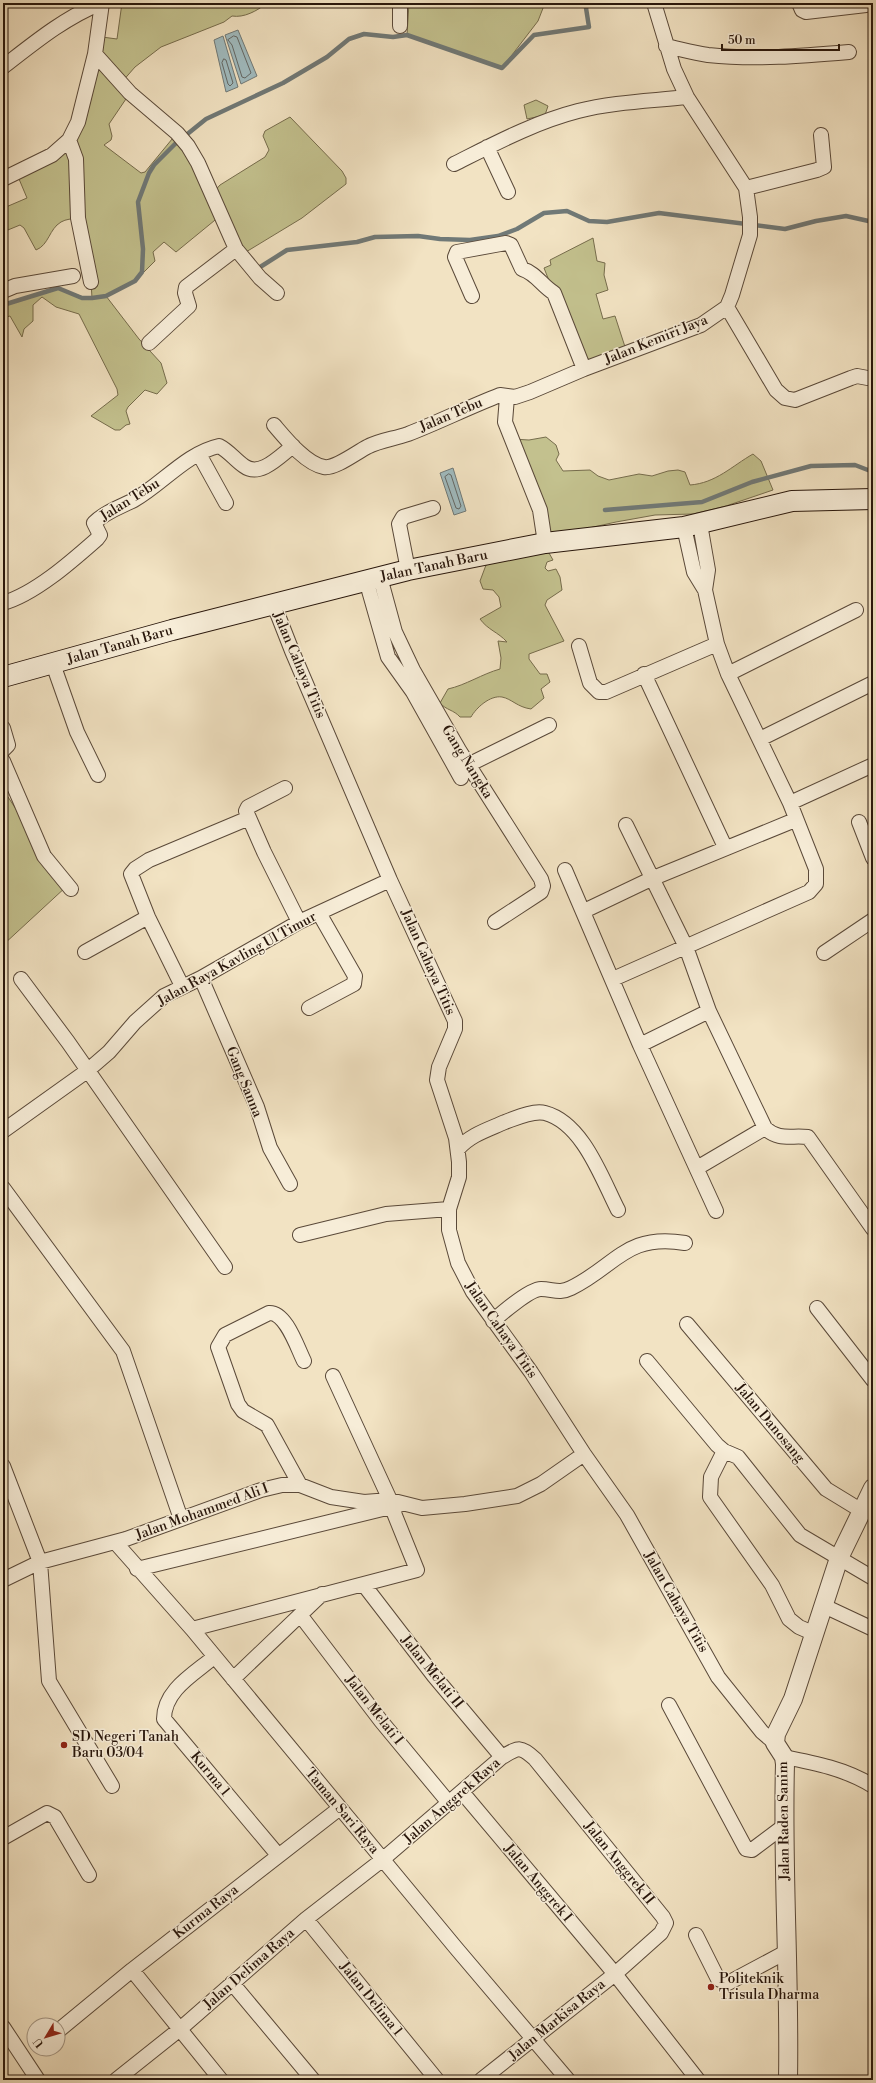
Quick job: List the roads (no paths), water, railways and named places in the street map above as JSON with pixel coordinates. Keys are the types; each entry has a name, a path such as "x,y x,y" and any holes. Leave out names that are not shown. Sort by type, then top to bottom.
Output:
{"main road":[{"name":"Jalan Tanah Baru","path":"3,677 172,630 274,605 373,578 407,565 545,541 692,526 792,501 873,500"}],"street":[{"path":"3,66 58,26 83,10 102,3 95,54 78,122 69,140 52,155 3,178"},
{"path":"400,3 400,26"},
{"path":"654,3 666,46 687,97 746,188 750,217 750,235 727,307 776,390 785,398 795,400 857,376 873,379"},
{"path":"799,3 802,10 806,12 866,5"},
{"path":"666,46 706,55 727,57 779,58 849,52"},
{"path":"95,54 130,93 177,133 188,146 198,163 236,249 260,278 277,293"},
{"path":"454,164 487,147 554,118 579,111 618,104 687,97"},
{"path":"746,188 824,167 821,135"},
{"path":"69,140 76,159 78,218 91,282"},
{"path":"487,147 508,192"},
{"path":"472,296 455,257 457,252 506,243 511,245 522,269 529,271 547,289 554,293 584,369"},
{"path":"149,343 189,306 185,293 186,287 236,249"},
{"path":"4,288 73,276"},
{"name":"Jalan Kemiri Jaya","path":"507,397 515,397 530,392 584,369 701,325 727,307"},
{"name":"Jalan Tebu","path":"274,425 293,446 316,465 326,468 334,466 377,442 406,434 500,395 507,397"},
{"path":"507,397 505,422 540,510 545,541"},
{"name":"Jalan Tebu","path":"3,603 16,599 37,586 98,539 100,535 94,523 99,518 134,500 199,454 219,446 229,452 244,467 253,470 262,469 293,446"},
{"path":"199,454 226,503"},
{"path":"407,565 399,524 403,517 433,508"},
{"path":"613,979 809,892 816,884 816,869 795,820 790,803 728,674 717,644 705,590 694,572 692,526"},
{"path":"373,578 388,657 413,692 461,778"},
{"name":"Gang Nangka","path":"373,578 412,670 468,765 541,879 543,886 541,892 535,898 495,922"},
{"name":"Jalan Cahaya Titis","path":"274,605 292,651 390,880 455,1021 455,1029 438,1067 437,1080 458,1149 459,1177 449,1209 449,1230 458,1263 473,1292 531,1372 584,1454 627,1515 718,1677 750,1718 779,1750"},
{"path":"728,674 856,610"},
{"path":"579,646 590,683 599,692 606,692 644,674 717,644"},
{"path":"53,664 77,732 98,775"},
{"path":"644,674 725,847"},
{"path":"760,739 873,683"},
{"path":"468,765 549,724"},
{"path":"3,728 8,745 3,750"},
{"path":"3,761 44,856 71,888"},
{"path":"790,803 873,765"},
{"path":"285,788 248,807 246,811 264,852 300,922"},
{"path":"182,986 148,917 131,874 135,868 149,860 249,818"},
{"path":"584,911 725,847 795,820"},
{"path":"859,822 873,858"},
{"path":"626,825 686,947 709,1011 765,1128 772,1134 781,1138 808,1137 873,1229"},
{"path":"565,870 584,911 640,1045 716,1211"},
{"name":"Jalan Raya Kavling Ul Timur","path":"3,1131 87,1071 109,1052 135,1022 164,996 201,978 300,922 390,880"},
{"path":"309,1008 354,984 355,981 355,976 319,913"},
{"path":"86,952 148,917"},
{"path":"824,954 873,920"},
{"name":"Gang Sanna","path":"201,978 257,1107 270,1148 290,1184"},
{"path":"21,979 225,1267"},
{"path":"640,1045 709,1011"},
{"path":"458,1149 466,1140 475,1135 517,1117 535,1112 545,1113 574,1131 587,1149 618,1210"},
{"path":"697,1168 765,1128"},
{"path":"3,1188 8,1204 123,1351 180,1519"},
{"path":"300,1235 386,1214 449,1209"},
{"path":"493,1321 536,1290 563,1292 602,1268 627,1249 643,1243 669,1240 685,1243"},
{"path":"817,1308 873,1380"},
{"path":"300,1485 267,1426 243,1411 238,1404 218,1347 225,1335 269,1313 274,1313 283,1320 304,1361"},
{"name":"Jalan Danosang","path":"687,1324 826,1489 862,1511"},
{"path":"647,1361 717,1445 724,1451 738,1457 800,1535 838,1562 873,1578"},
{"path":"192,1629 417,1570 396,1503 333,1376"},
{"path":"724,1451 711,1476 710,1497 772,1584 789,1619 799,1627 815,1634"},
{"name":"Jalan Mohammed Ali I","path":"3,1580 40,1562 115,1542 261,1490 282,1485 300,1485 331,1497 364,1502 396,1503 422,1508 465,1504 517,1496 541,1484 584,1454"},
{"path":"3,1466 40,1562 49,1681 112,1786"},
{"name":"Jalan Raden Sanim","path":"788,2080 789,2013 786,1952 784,1826 785,1764 779,1750 776,1734 793,1699 838,1562 873,1488"},
{"path":"137,1569 396,1503"},
{"name":"Taman Sari Raya","path":"115,1542 137,1569 192,1629 382,1860 568,2080"},
{"name":"Jalan Melati II","path":"364,1585 434,1676 502,1757"},
{"path":"233,1679 301,1616 322,1594"},
{"path":"824,1606 873,1629"},
{"name":"Jalan Melati I","path":"301,1616 381,1721 449,1803"},
{"name":"Kurma 1","path":"214,1657 175,1689 166,1704 164,1719 278,1856"},
{"path":"669,1705 746,1849 752,1850 784,1826"},
{"name":"Jalan Anggrek Raya","path":"382,1860 502,1757 517,1749 525,1749"},
{"name":"Jalan Anggrek II","path":"525,1749 535,1759 663,1917 666,1923 661,1933 615,1974"},
{"path":"779,1750 860,1778 873,1786"},
{"name":"Jalan Anggrek I","path":"462,1792 615,1974 698,2080"},
{"name":"Kurma Raya","path":"66,2024 132,1970 340,1808"},
{"path":"3,1838 47,1813 51,1813 55,1817 89,1875"},
{"name":"Jalan Delima Raya","path":"124,2077 306,1919 382,1860"},
{"name":"Jalan Delima 1","path":"306,1919 437,2080"},
{"path":"696,1935 718,1979 728,1983 786,1952"},
{"path":"132,1970 222,2080"},
{"name":"Jalan Markisa Raya","path":"481,2080 615,1974"},
{"path":"232,1983 313,2080"},
{"path":"3,2027 38,2080"}],"water":[{"path":"238,30 257,76 241,84 225,35"},
{"path":"223,36 238,87 226,92 214,40"},
{"path":"453,468 466,511 454,515 440,473"}],"waterway":[{"path":"3,305 58,288 82,298 106,296 135,281 142,272 143,249 138,202 149,173 154,165 175,144 206,119 283,83 327,57 349,39 364,34 393,37 407,35 502,68 534,35 589,27 586,8 589,3"},
{"path":"257,269 287,250 357,242 375,237 418,236 440,239 470,240 498,236 517,229 544,213 567,211 589,221 607,222 659,213 785,229 816,221 846,216 873,222"},
{"path":"605,510 702,502 752,482 811,466 855,465 873,472"}],"place":[{"name":"SD Negeri Tanah Baru 03/04","path":"64,1745"},
{"name":"Politeknik Trisula Dharma","path":"711,1987"}]}
